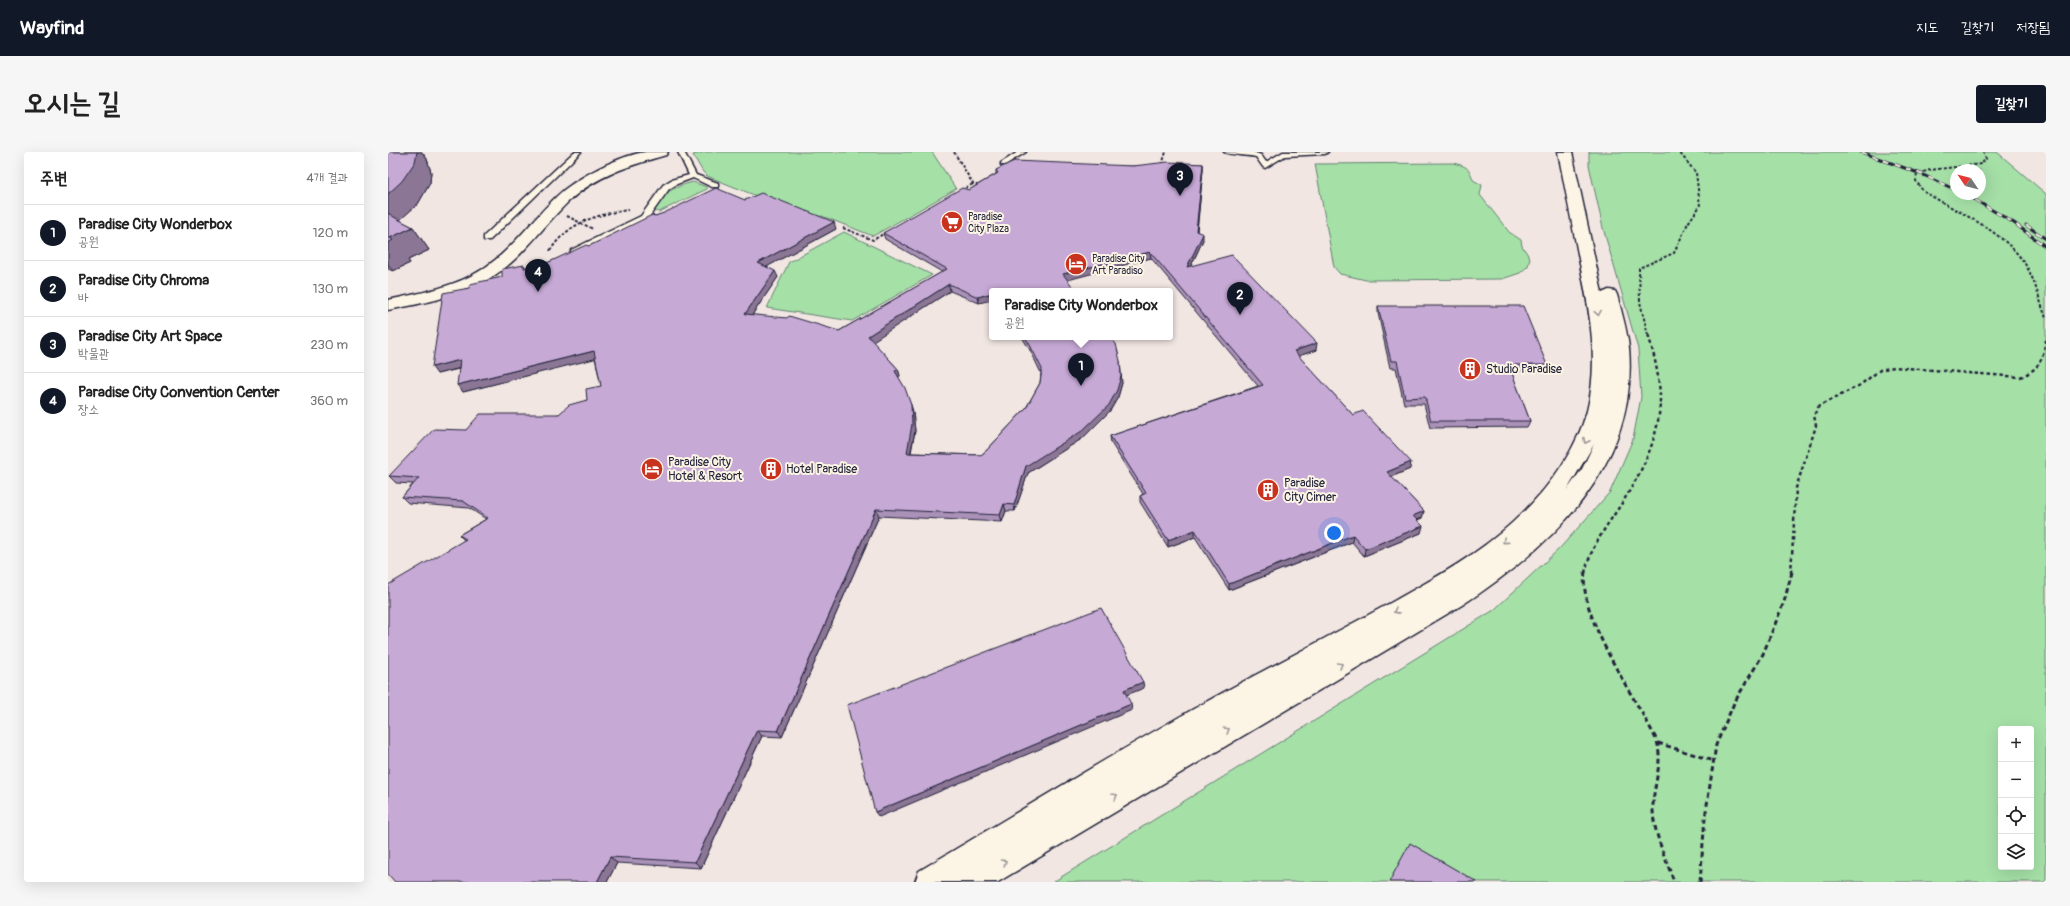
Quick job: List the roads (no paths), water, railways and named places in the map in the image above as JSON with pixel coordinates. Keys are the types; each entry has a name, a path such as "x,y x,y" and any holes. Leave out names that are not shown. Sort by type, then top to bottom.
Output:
{"street":[{"path":"388,305 436,294 495,272 563,198 588,181 606,172 661,152"},
{"path":"930,882 1224,706 1436,589 1502,544 1536,514 1570,471 1588,436 1600,398 1602,343 1599,318 1565,152"},
{"path":"970,882 1487,578 1517,556 1549,526 1582,486 1595,464 1609,433 1620,389 1620,348 1601,253 1570,152"}],"lane":[{"path":"487,238 578,152"},
{"path":"681,152 692,176 715,185"},
{"path":"1003,164 1023,152"},
{"path":"1227,152 1245,152 1259,156 1265,166 1283,154 1325,152"},
{"path":"566,256 644,218 666,187 692,176"}],"railway":[{"path":"1861,152 1921,174 1950,187"},
{"path":"1975,200 2014,223 2046,247"},
{"path":"2026,225 2046,239"}],"place":[{"name":"Paradise City Art Space","path":"1180,196"},
{"name":"Paradise City Plaza","path":"952,222"},
{"name":"Paradise City Art Paradiso","path":"1076,264"},
{"name":"Paradise City Convention Center","path":"538,292"},
{"name":"Paradise City Chroma","path":"1240,315"},
{"name":"Studio Paradise","path":"1470,369"},
{"name":"Paradise City Wonderbox","path":"1081,386"},
{"name":"Paradise City Hotel & Resort","path":"652,469"},
{"name":"Hotel Paradise","path":"771,469"},
{"name":"Paradise City Cimer","path":"1268,490"}]}
